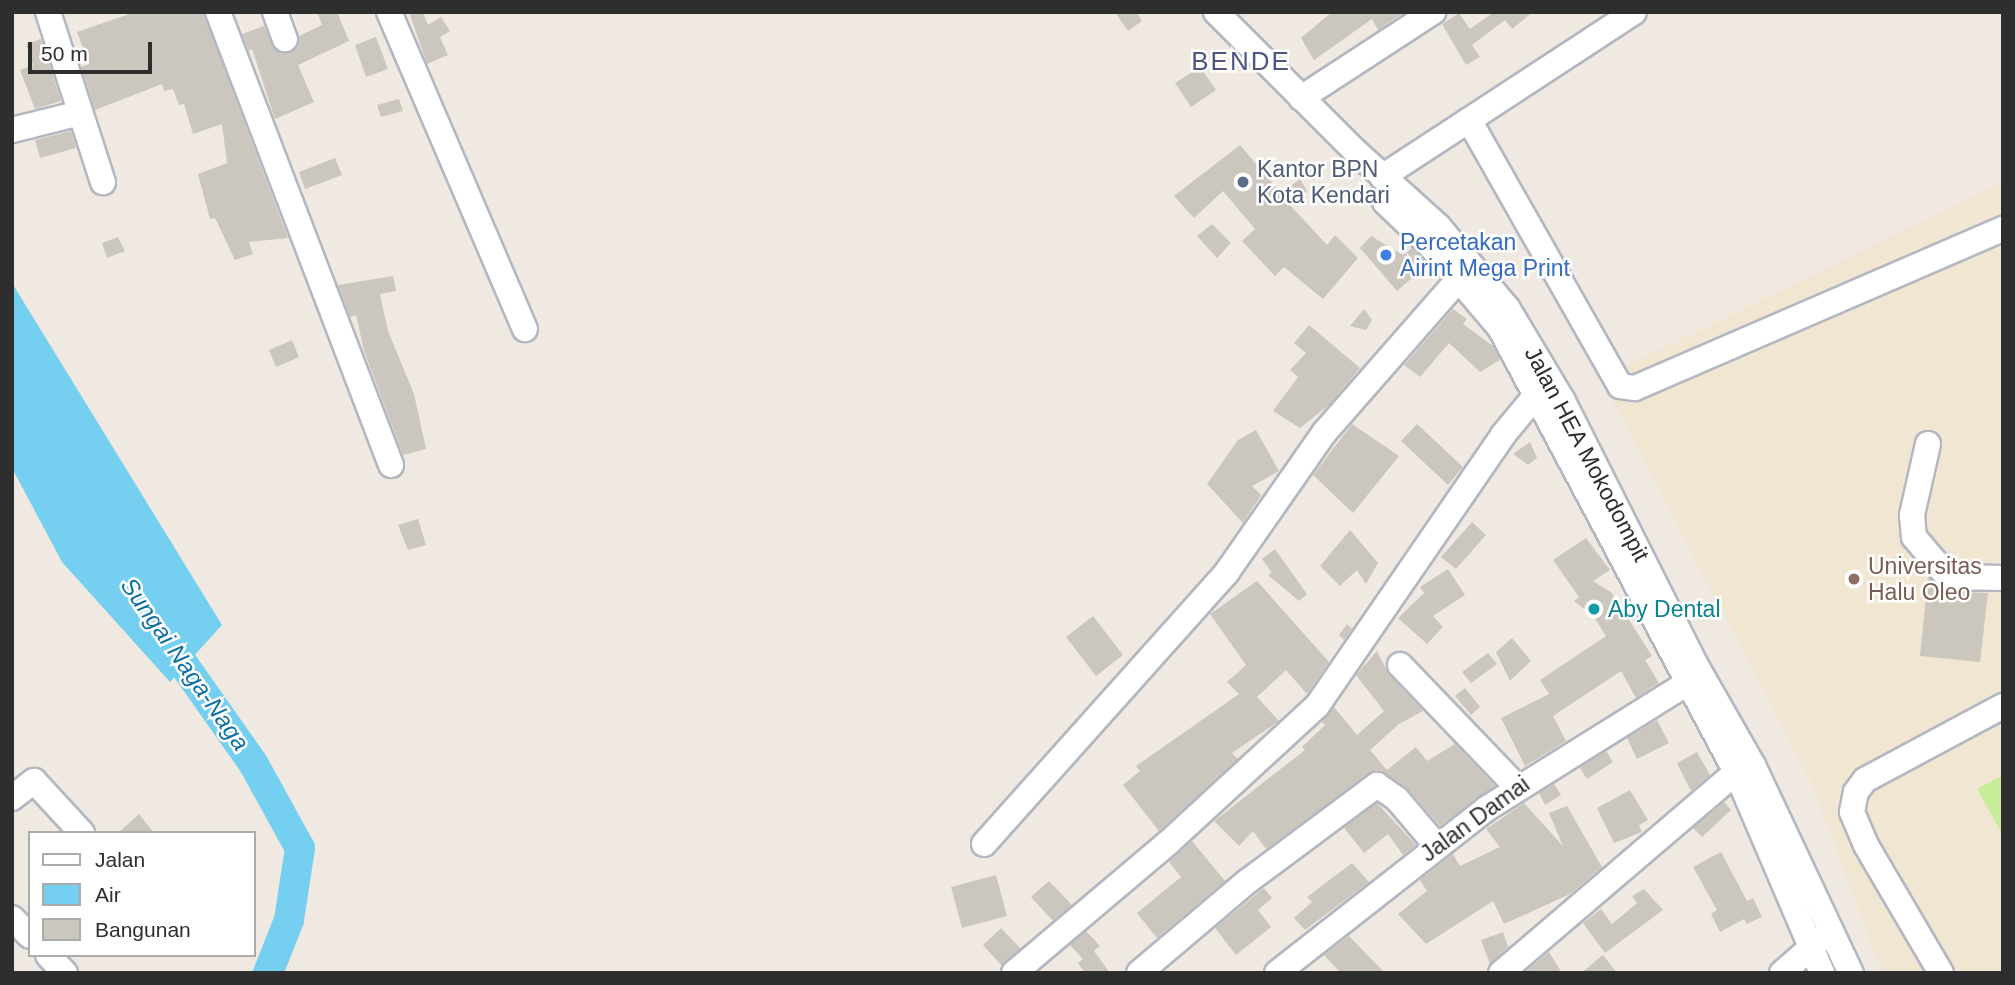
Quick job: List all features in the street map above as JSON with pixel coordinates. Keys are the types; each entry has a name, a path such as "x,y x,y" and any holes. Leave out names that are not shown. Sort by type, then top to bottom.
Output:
{"street":[{"path":"48,12 103,181"},
{"path":"218,12 391,465"},
{"path":"275,12 285,38"},
{"path":"389,12 525,329"},
{"name":"Jalan HEA Mokodompit","path":"1198,12 1459,279 1500,328 1537,394 1591,477 1753,765 1833,929 1851,973"},
{"name":"Jalan HEA Mokodompit","path":"1216,12 1382,177 1439,227 1485,279 1539,358 1686,684 1736,772 1822,973"},
{"path":"1301,98 1433,12"},
{"path":"1382,177 1634,12"},
{"path":"12,130 80,113"},
{"path":"1469,120 1620,386 1635,388 2003,229"},
{"path":"984,844 1227,572 1324,433 1459,279"},
{"path":"1018,969 1169,842 1317,706 1503,435 1537,394"},
{"path":"1928,444 1912,515 1914,537 1948,577 2003,578"},
{"path":"1400,665 1517,787"},
{"name":"Jalan Damai","path":"1277,973 1437,846 1517,787 1686,684"},
{"path":"1941,973 1866,845 1852,812 1856,792 1865,780 2003,706"},
{"path":"1502,973 1736,772"},
{"path":"12,798 34,781 80,831"},
{"path":"1139,973 1248,881 1377,785 1397,799 1437,846"},
{"path":"12,918 28,934"},
{"path":"1782,973 1833,929"},
{"path":"50,957 65,973"}],"shaded area":[{"name":"Universitas Halu Oleo","path":"2003,181 2003,973 1882,973 1810,780 1601,379"}],"green space":[{"path":"2003,775 2003,835 1977,789"}],"water":[{"path":"12,283 222,625 170,682 62,562 12,468"}],"building":[{"path":"135,12 203,12 288,238 249,242 253,254 235,260 215,218 210,219 198,174 227,163 222,124 193,134 184,104 179,105 173,89 164,91 162,84 95,110 81,67 89,64 77,32"},
{"path":"317,12 337,12 349,41 298,65 314,102 275,119 252,49 249,51 242,34 264,26 275,50 290,53 297,48 299,36 322,25"},
{"path":"409,12 423,12 428,25 441,17 450,31 440,37 448,55 427,64"},
{"path":"1115,12 1136,12 1142,21 1128,31"},
{"path":"1332,12 1405,12 1378,30 1372,19 1314,60 1301,38"},
{"path":"1494,12 1533,12 1512,29 1505,20 1472,45 1480,57 1466,65 1442,24 1459,13 1470,29"},
{"path":"376,37 388,69 366,77 355,45"},
{"path":"41,39 61,101 35,109 20,70 33,65 26,44"},
{"path":"1200,67 1216,90 1191,107 1175,83"},
{"path":"399,99 403,111 381,117 377,105"},
{"path":"71,131 76,148 40,158 35,140"},
{"path":"1240,145 1281,193 1300,179 1307,191 1290,205 1327,245 1335,235 1358,258 1323,299 1284,267 1275,276 1242,241 1255,229 1223,191 1194,218 1174,196"},
{"path":"335,158 342,175 305,189 299,172"},
{"path":"1212,224 1231,243 1217,258 1197,236"},
{"path":"1371,236 1403,255 1412,248 1427,265 1397,291 1360,248"},
{"path":"118,237 125,251 107,258 102,243"},
{"path":"393,276 396,291 380,294 388,331 414,394 426,449 403,455 364,351 356,315 350,317 338,285"},
{"path":"1364,309 1372,320 1366,330 1350,326"},
{"path":"1453,309 1467,319 1463,324 1493,346 1500,360 1480,372 1449,343 1420,377 1404,365"},
{"path":"1309,325 1360,368 1329,405 1300,428 1273,411 1298,377 1290,370 1306,353 1294,343"},
{"path":"292,340 299,357 276,367 269,350"},
{"path":"1352,424 1399,456 1353,513 1313,475"},
{"path":"1417,424 1463,467 1448,485 1401,441"},
{"path":"1256,430 1279,471 1252,486 1261,495 1243,523 1207,484 1238,440"},
{"path":"1530,442 1537,458 1528,465 1513,454"},
{"path":"418,519 426,545 408,550 398,525"},
{"path":"1472,522 1486,535 1456,569 1441,557"},
{"path":"1350,530 1378,563 1366,584 1357,570 1340,586 1320,566"},
{"path":"1586,538 1610,570 1593,581 1612,593 1652,656 1645,660 1659,683 1636,698 1621,671 1553,716 1566,741 1525,766 1501,718 1549,694 1540,680 1606,636 1594,617 1574,601 1579,597 1553,560"},
{"path":"1275,549 1307,594 1299,601 1268,575 1272,573 1262,559"},
{"path":"1448,569 1465,595 1433,616 1443,627 1427,644 1398,618 1424,593 1420,587"},
{"path":"1928,577 1942,591 1988,593 1980,662 1920,656"},
{"path":"1257,581 1329,662 1307,694 1286,670 1257,697 1279,721 1232,753 1238,759 1159,831 1123,785 1140,771 1136,766 1239,694 1227,682 1246,665 1210,614"},
{"path":"1093,616 1123,655 1096,676 1066,637"},
{"path":"1347,624 1352,629 1344,640 1339,635"},
{"path":"1512,638 1531,661 1510,681 1496,652"},
{"path":"1377,651 1389,675 1423,711 1399,724 1370,750 1387,770 1416,747 1427,761 1455,744 1495,786 1440,826 1406,787 1376,770 1266,849 1253,831 1239,846 1214,821 1305,750 1302,747 1325,725 1322,722 1334,707 1357,735 1384,711 1356,675"},
{"path":"1488,653 1497,664 1471,683 1462,672"},
{"path":"1465,688 1480,707 1471,715 1455,696"},
{"path":"1657,720 1669,743 1637,759 1627,738"},
{"path":"1606,751 1613,762 1587,779 1580,768"},
{"path":"1697,752 1710,775 1691,791 1677,763"},
{"path":"1554,784 1561,795 1545,805 1539,793"},
{"path":"1630,790 1648,820 1639,825 1642,832 1614,843 1597,808"},
{"path":"1724,802 1731,810 1702,837 1693,828"},
{"path":"1377,803 1416,845 1403,855 1388,834 1364,853 1344,828"},
{"path":"1524,803 1563,846 1549,813 1567,806 1602,867 1570,894 1504,924 1493,901 1426,944 1398,914 1427,891 1420,880 1453,854 1460,866 1500,847 1486,829"},
{"path":"139,814 152,831 120,831"},
{"path":"1192,841 1225,881 1157,938 1137,913 1181,877 1169,862"},
{"path":"1721,852 1747,901 1753,898 1762,917 1747,924 1744,919 1720,932 1711,914 1717,910 1693,867"},
{"path":"1352,863 1369,882 1305,930 1294,918 1312,902 1307,897"},
{"path":"996,875 1007,916 962,928 951,887"},
{"path":"1049,881 1072,905 1053,921 1031,897"},
{"path":"1264,888 1272,898 1258,910 1271,927 1236,955 1215,928"},
{"path":"1644,889 1663,910 1605,953 1583,923 1601,909 1612,924 1637,903 1632,896"},
{"path":"1001,928 1020,948 1002,966 983,945"},
{"path":"1086,931 1100,946 1094,951 1110,973 1085,973 1078,963 1083,959 1070,945"},
{"path":"1503,932 1508,947 1490,964 1481,940"},
{"path":"1349,936 1385,973 1341,973 1324,955"},
{"path":"1549,952 1562,973 1524,973"},
{"path":"1603,955 1617,973 1581,973"}],"waterway":[{"name":"Sungai Naga-Naga","path":"162,634 253,763 300,848 289,920 268,973"}],"place":[{"name":"Kantor BPN Kota Kendari","path":"1243,182"},
{"name":"Percetakan Airint Mega Print","path":"1386,255"},
{"name":"Universitas Halu Oleo","path":"1854,579"},
{"name":"Aby Dental","path":"1594,609"}],"district":[{"name":"BENDE","path":"1241,62"}]}
